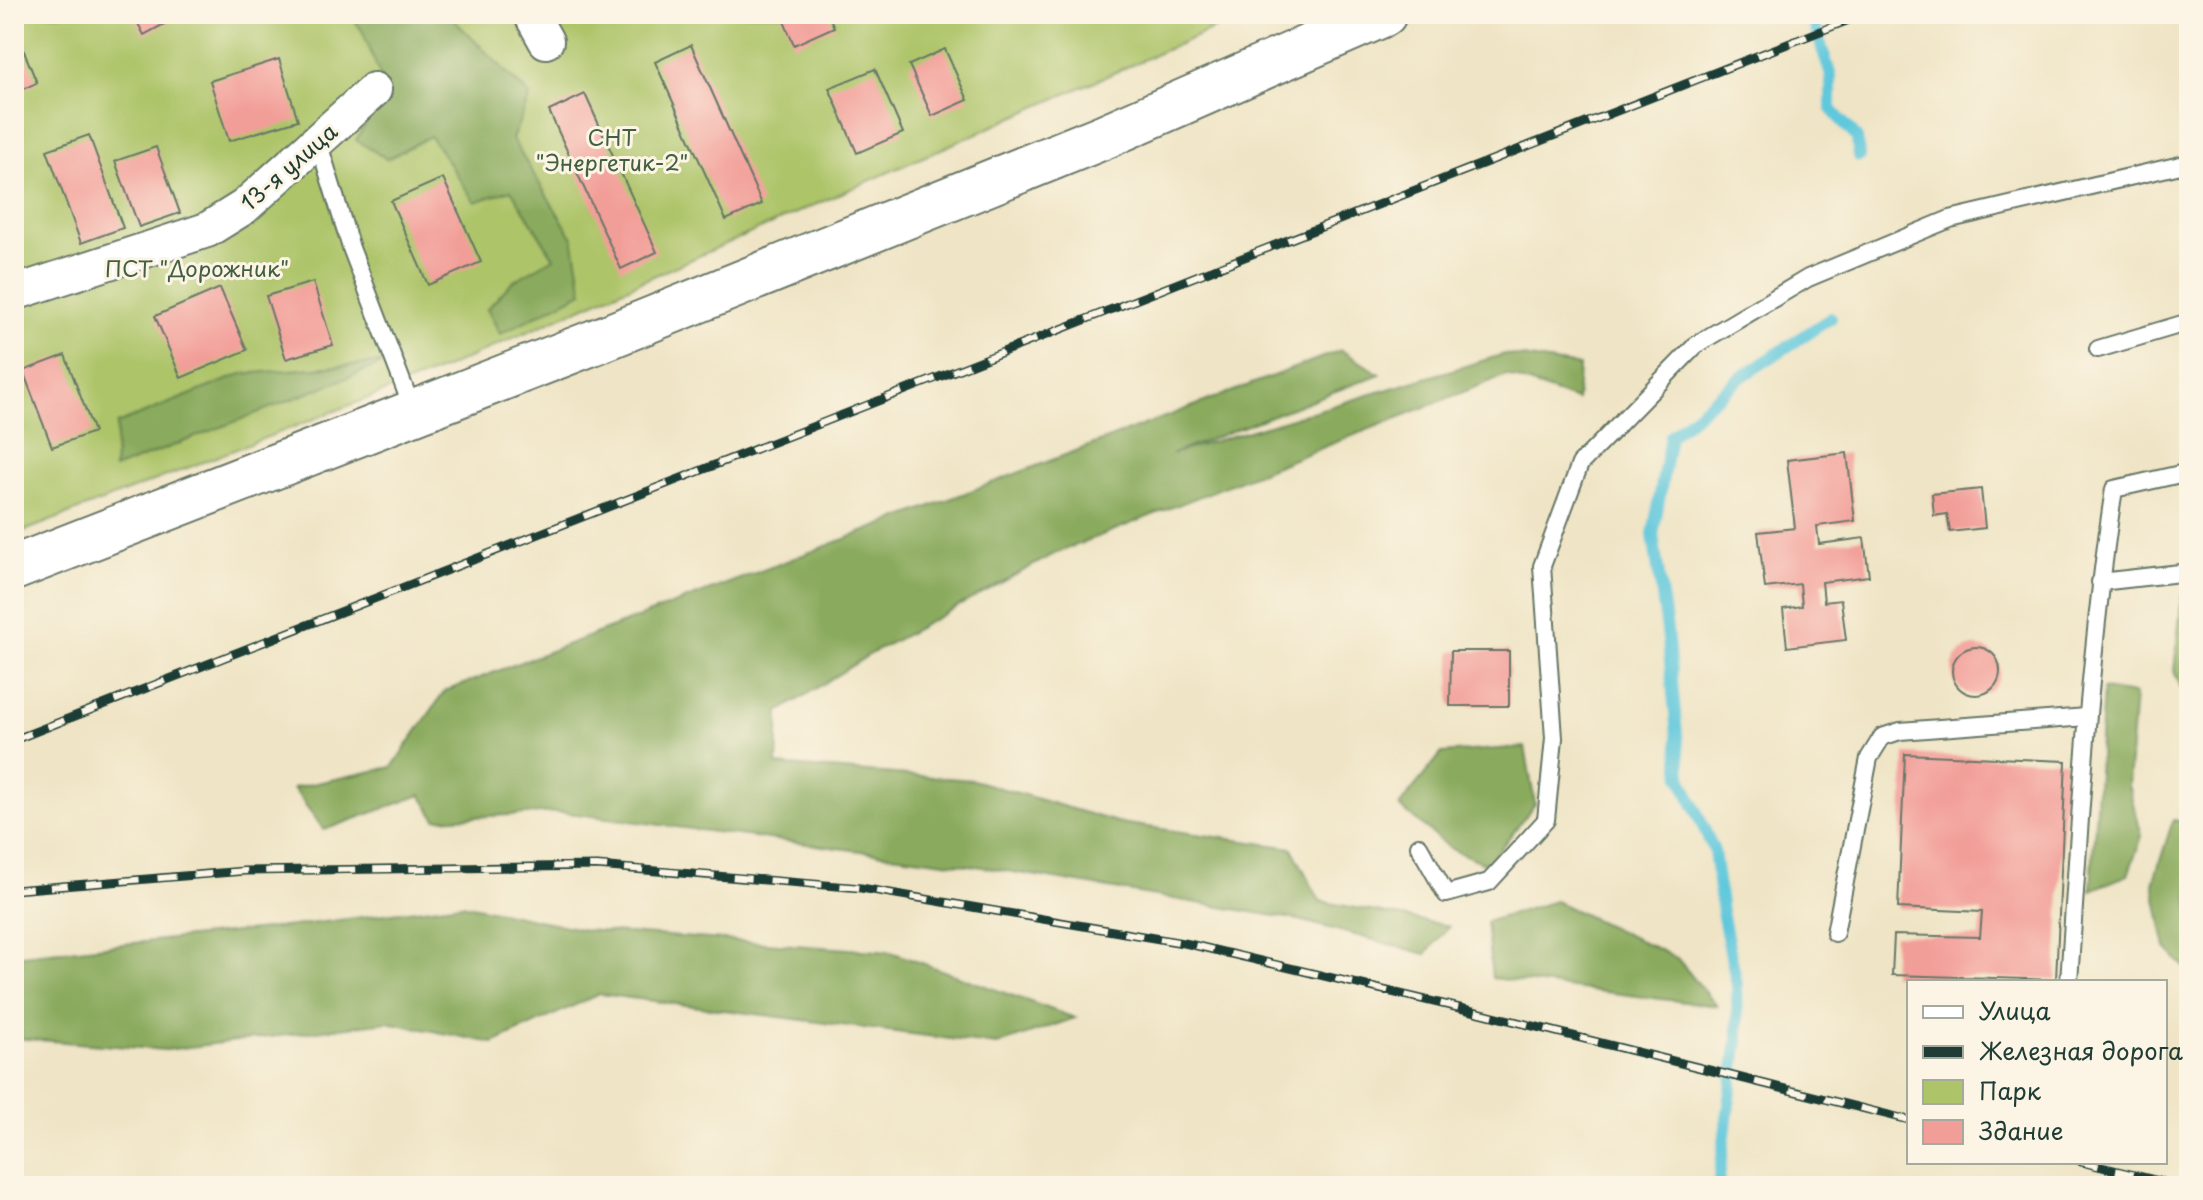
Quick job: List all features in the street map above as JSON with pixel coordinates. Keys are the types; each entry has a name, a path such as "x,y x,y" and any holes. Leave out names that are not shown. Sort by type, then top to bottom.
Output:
{"street":[{"path":"14,568 610,336 1088,143 1384,14"},
{"name":"13-я улица","path":"14,293 207,230 244,207 374,90"}],"lane":[{"path":"318,141 351,248 414,412"},
{"path":"1419,846 1446,894 1489,882 1546,820 1554,738 1542,566 1580,464 1697,344 1808,278 1950,219 2189,163"},
{"path":"2098,349 2189,322"},
{"path":"2069,980 2087,717 2100,582 2114,489 2189,472"},
{"path":"2100,582 2189,572"},
{"path":"1835,933 1869,758 1882,737 1900,731 2087,717"}],"green space":[{"path":"14,14 1247,14 436,372 14,535"},
{"path":"350,14 448,14 530,96 512,139 573,238 583,292 500,334 487,309 512,282 554,258 511,190 475,202 430,136 387,159 356,140 386,91 363,32"},
{"path":"1341,350 1380,374 1172,454 1505,354 1579,366 1577,400 1506,375 1054,554 872,653 779,712 777,765 973,780 1120,823 1292,848 1320,901 1449,926 1426,954 1299,920 983,867 561,812 436,819 421,795 324,830 293,788 392,767 445,691"},
{"path":"387,362 114,469 117,424 242,374"},
{"path":"2182,595 2189,596 2189,706 2174,671"},
{"path":"2103,689 2135,694 2128,785 2142,836 2128,875 2091,890"},
{"path":"1525,747 1535,804 1488,865 1449,848 1399,806 1442,753"},
{"path":"2173,820 2189,822 2189,972 2166,948 2153,883"},
{"path":"1555,901 1677,958 1717,1006 1492,978 1486,922"},
{"path":"462,904 585,930 891,952 1075,1018 997,1045 599,994 493,1043 387,1022 166,1050 14,1038 14,956"}],"building":[{"path":"133,14 183,14 144,35"},
{"path":"781,14 828,14 834,27 794,45"},
{"path":"14,27 37,83 14,93"},
{"path":"691,45 762,204 726,220 655,62"},
{"path":"945,49 968,100 932,116 909,65"},
{"path":"279,59 298,120 229,141 210,81"},
{"path":"875,69 903,133 857,153 829,88"},
{"path":"585,94 657,252 621,269 549,111"},
{"path":"89,135 123,228 81,243 47,150"},
{"path":"156,147 180,213 139,227 115,161"},
{"path":"443,178 481,262 428,285 391,201"},
{"path":"313,282 333,345 286,359 266,296"},
{"path":"220,288 247,350 181,378 155,316"},
{"path":"65,355 94,432 52,447 23,371"},
{"path":"1847,453 1855,521 1817,526 1819,544 1864,538 1869,576 1822,582 1824,602 1841,600 1846,640 1787,647 1783,609 1802,606 1800,584 1765,588 1758,532 1795,528 1787,460"},
{"path":"1981,489 1985,528 1950,532 1947,514 1934,516 1932,494"},
{"path":"1976,647 1993,654 2000,671 1993,688 1976,695 1959,688 1952,671 1959,654"},
{"path":"1451,651 1509,651 1509,706 1450,706"},
{"path":"1905,754 2066,761 2056,980 1892,975 1894,935 1980,937 1982,912 1898,908"}],"waterway":[{"path":"1811,14 1831,76 1831,109 1857,138 1859,156"},
{"path":"1718,1186 1738,1039 1737,985 1722,912 1714,851 1681,777 1667,630 1653,535 1670,436 1743,376 1831,318"}],"railway":[{"path":"14,740 1864,14"},
{"path":"14,890 244,871 597,866 861,888 1189,944 1907,1120"},
{"path":"2089,1164 2180,1186"}],"park label":[{"name":"СHТ \"Энергетик-2\"","path":"612,148"},
{"name":"ПСТ \"Дорожник\"","path":"197,267"}]}
